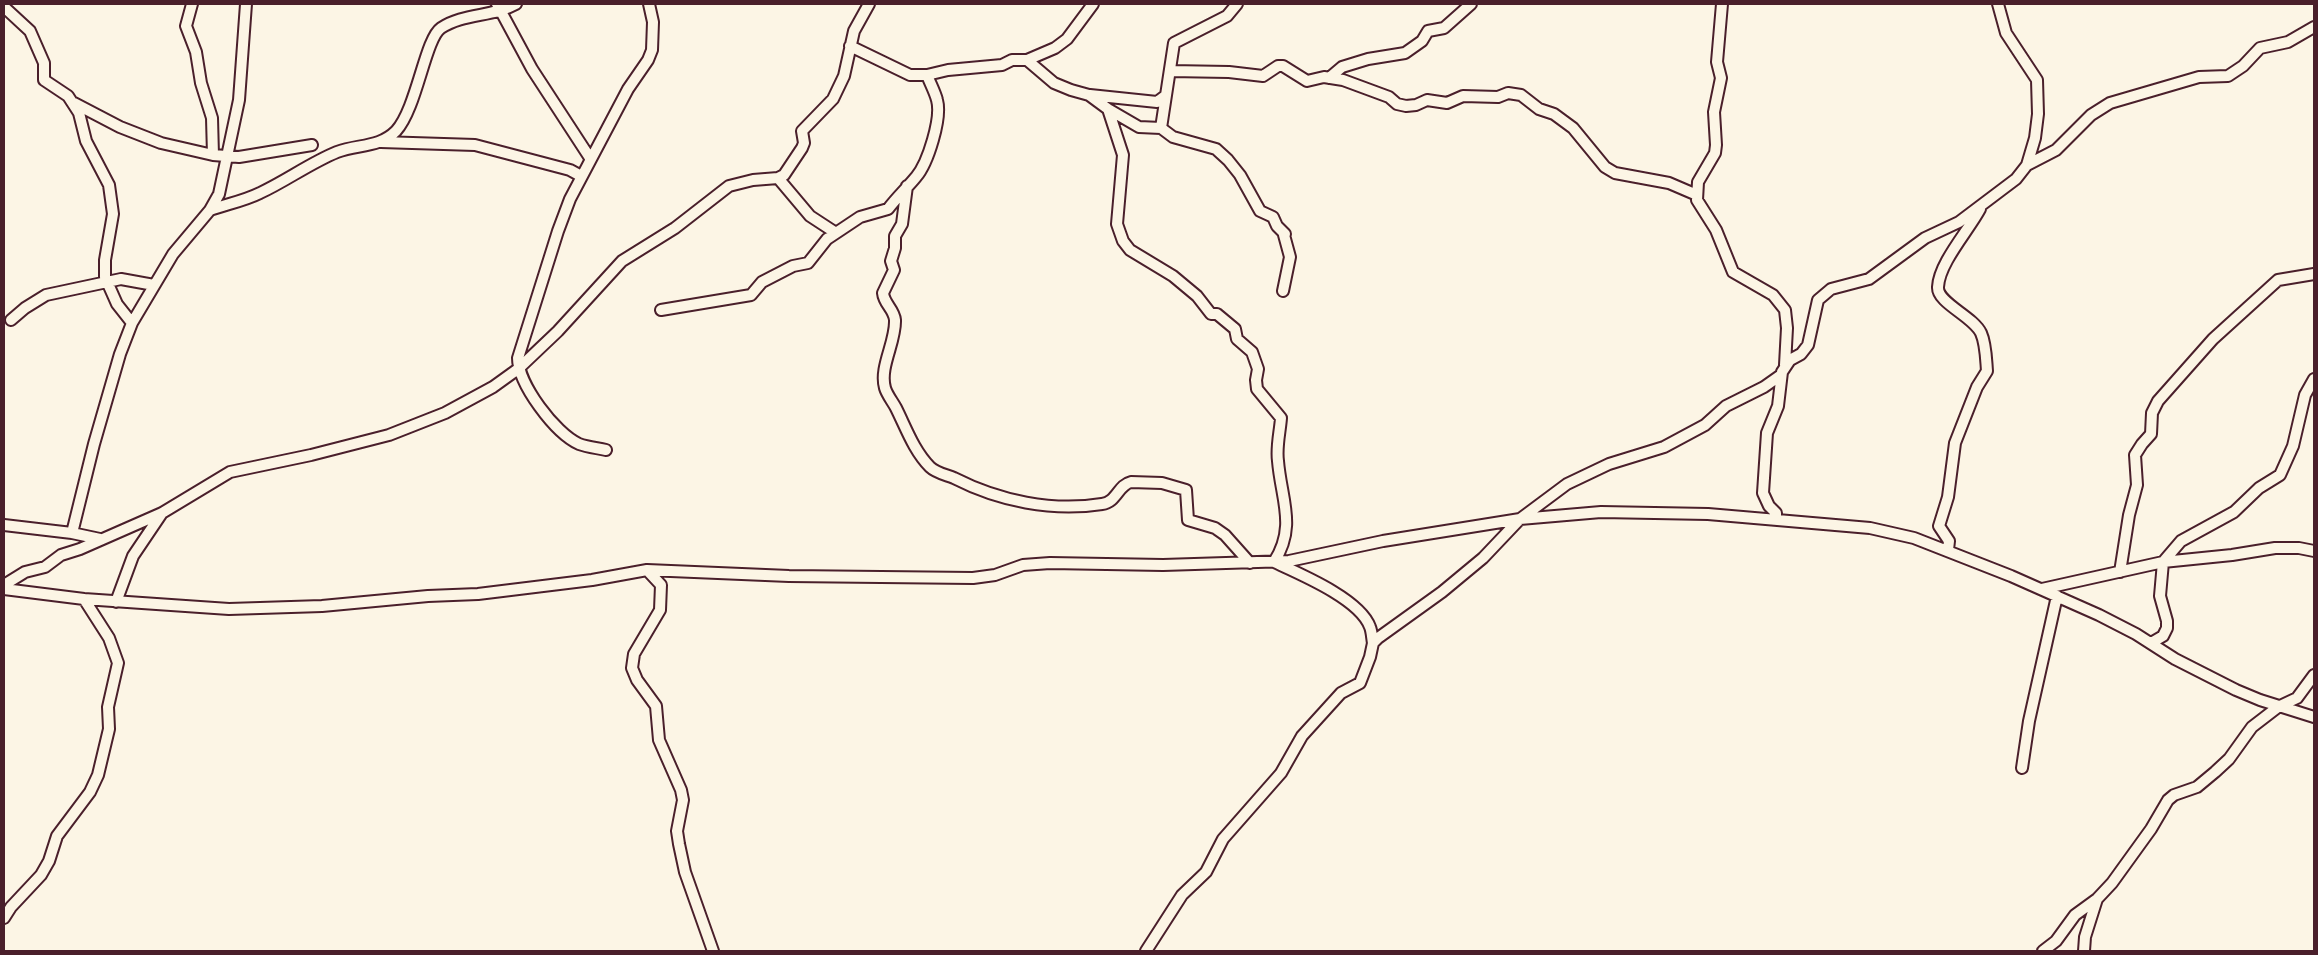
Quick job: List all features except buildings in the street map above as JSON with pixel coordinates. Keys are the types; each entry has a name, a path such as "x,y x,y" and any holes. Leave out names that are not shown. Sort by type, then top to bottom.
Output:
{"street":[{"path":"192,4 186,26 196,52 201,83 212,118 213,155"},
{"path":"72,533 94,444 120,354 132,323 183,241 210,210 219,194 238,100 246,4"},
{"path":"210,210 260,194 336,152 372,146 380,142 396,131 409,110 436,32 457,21 516,4"},
{"path":"606,450 579,444 535,401 518,369 520,346 558,231 581,176 652,50 653,22 649,4"},
{"path":"4,587 19,575 45,568 61,555 80,549 162,513 230,472 311,455 389,435 420,424 493,387 518,369 572,316 614,268 630,255 675,228 729,186 753,180 778,178 789,170 804,144 802,131 833,99 844,76 856,26 869,4"},
{"path":"850,46 901,72 918,76 948,70 1002,65 1012,60 1027,60 1048,52 1067,39 1093,4"},
{"path":"1161,128 1174,43 1227,16 1237,4"},
{"path":"1329,78 1337,74 1342,67 1381,56 1405,54 1422,41 1428,31 1444,28 1471,4"},
{"path":"1722,4 1718,62 1721,78 1714,112 1715,154 1698,182 1697,195 1700,206 1716,230 1733,272 1773,295 1785,310 1787,328 1778,406 1767,433 1764,454 1766,469 1763,493 1769,506 1776,513 1776,520"},
{"path":"1373,643 1442,592 1483,558 1520,519 1567,484 1610,464 1664,447 1705,425 1726,406 1764,387 1808,345 1815,307 1824,294 1840,286 1869,278 1916,244 1959,222 2016,179 2027,165 2035,138 2038,114 2037,80 2006,33 1998,4"},
{"path":"4,7 30,31 44,63 44,80 58,88 71,101 82,120 86,141 109,185 112,214 105,260 106,281 117,304 132,323"},
{"path":"499,8 532,69 590,158"},
{"path":"2027,165 2056,150 2091,115 2110,103 2199,77 2228,76 2243,66 2260,48 2288,42 2314,27"},
{"path":"1027,60 1054,83 1089,95 1157,102 1165,96"},
{"path":"1170,71 1229,72 1264,76 1278,66 1283,66 1307,81 1324,77 1349,82 1389,97 1397,104 1406,106 1427,100 1447,103 1463,96 1498,97 1508,93 1521,94 1539,109 1554,114 1573,128 1605,167 1615,173 1669,182 1697,195"},
{"path":"660,310 752,294 762,282 793,266 808,263 827,239 860,217 888,209 895,198 908,186 923,166 937,118 937,100 927,75"},
{"path":"1089,95 1108,110 1139,127 1161,128 1173,137 1216,149 1228,160 1240,175 1260,211 1273,217 1277,226 1286,234 1284,235 1290,257 1283,291"},
{"path":"71,101 104,119 161,143 213,155 228,157 312,144"},
{"path":"1108,110 1123,155 1117,224 1123,241 1130,250 1173,276 1197,296 1211,314 1217,314 1235,329 1237,339 1252,352 1255,358 1258,369 1257,389 1281,418 1277,458 1286,502 1286,533 1282,550 1274,562"},
{"path":"380,142 475,145 570,170 581,176"},
{"path":"778,178 810,216 836,233"},
{"path":"908,186 902,224 895,236 895,248 891,261 894,270 883,294 895,319 894,341 887,366 885,387 914,446 930,467 972,488 1004,498 1063,506 1106,504 1115,497 1125,484 1131,482 1174,485 1186,490 1188,520 1215,528 1225,535 1250,563"},
{"path":"1948,550 1950,541 1939,526 1948,497 1954,449 1977,388 1987,371 1980,332 1972,321 1943,300 1938,294 1938,286 1949,258 1983,204"},
{"path":"2120,572 2129,515 2137,486 2135,455 2151,434 2154,406 2203,350 2278,280 2314,274"},
{"path":"11,320 25,308 46,295 82,289 106,281 121,279 154,285"},
{"path":"2151,643 2163,636 2167,628 2160,596 2163,562 2181,541 2234,512 2259,488 2280,475 2293,446 2304,395 2314,379"},
{"path":"4,587 84,599 229,609 322,606 428,596 478,594 647,570 789,576 968,578 986,577 1023,565 1043,563 1163,565 1274,562 1312,557 1383,540 1520,519 1600,512 1648,511 1708,514 1870,528 1914,538 2042,589 2099,615 2202,673 2260,700 2314,717"},
{"path":"116,602 133,556 162,513"},
{"path":"4,525 72,533 100,539"},
{"path":"2042,589 2163,562 2232,555 2275,548 2314,551"},
{"path":"1146,951 1182,895 1206,872 1223,840 1281,773 1302,736 1341,694 1360,683 1370,657 1373,643 1370,626 1356,609 1332,591 1274,562"},
{"path":"647,570 661,585 661,603 657,617 634,654 632,668 637,680 656,706 659,740 681,790 683,800 677,830 679,844 685,872 713,951"},
{"path":"2022,768 2029,721 2057,596"},
{"path":"4,918 11,907 41,875 49,861 57,836 90,792 98,775 109,729 108,707 118,663 109,638 84,599"},
{"path":"2043,951 2056,941 2075,916 2097,898 2124,867 2168,800 2174,795 2197,787 2215,772 2229,759 2252,727 2277,706 2296,698 2314,675"},
{"path":"2084,951 2084,938 2097,898"}]}
